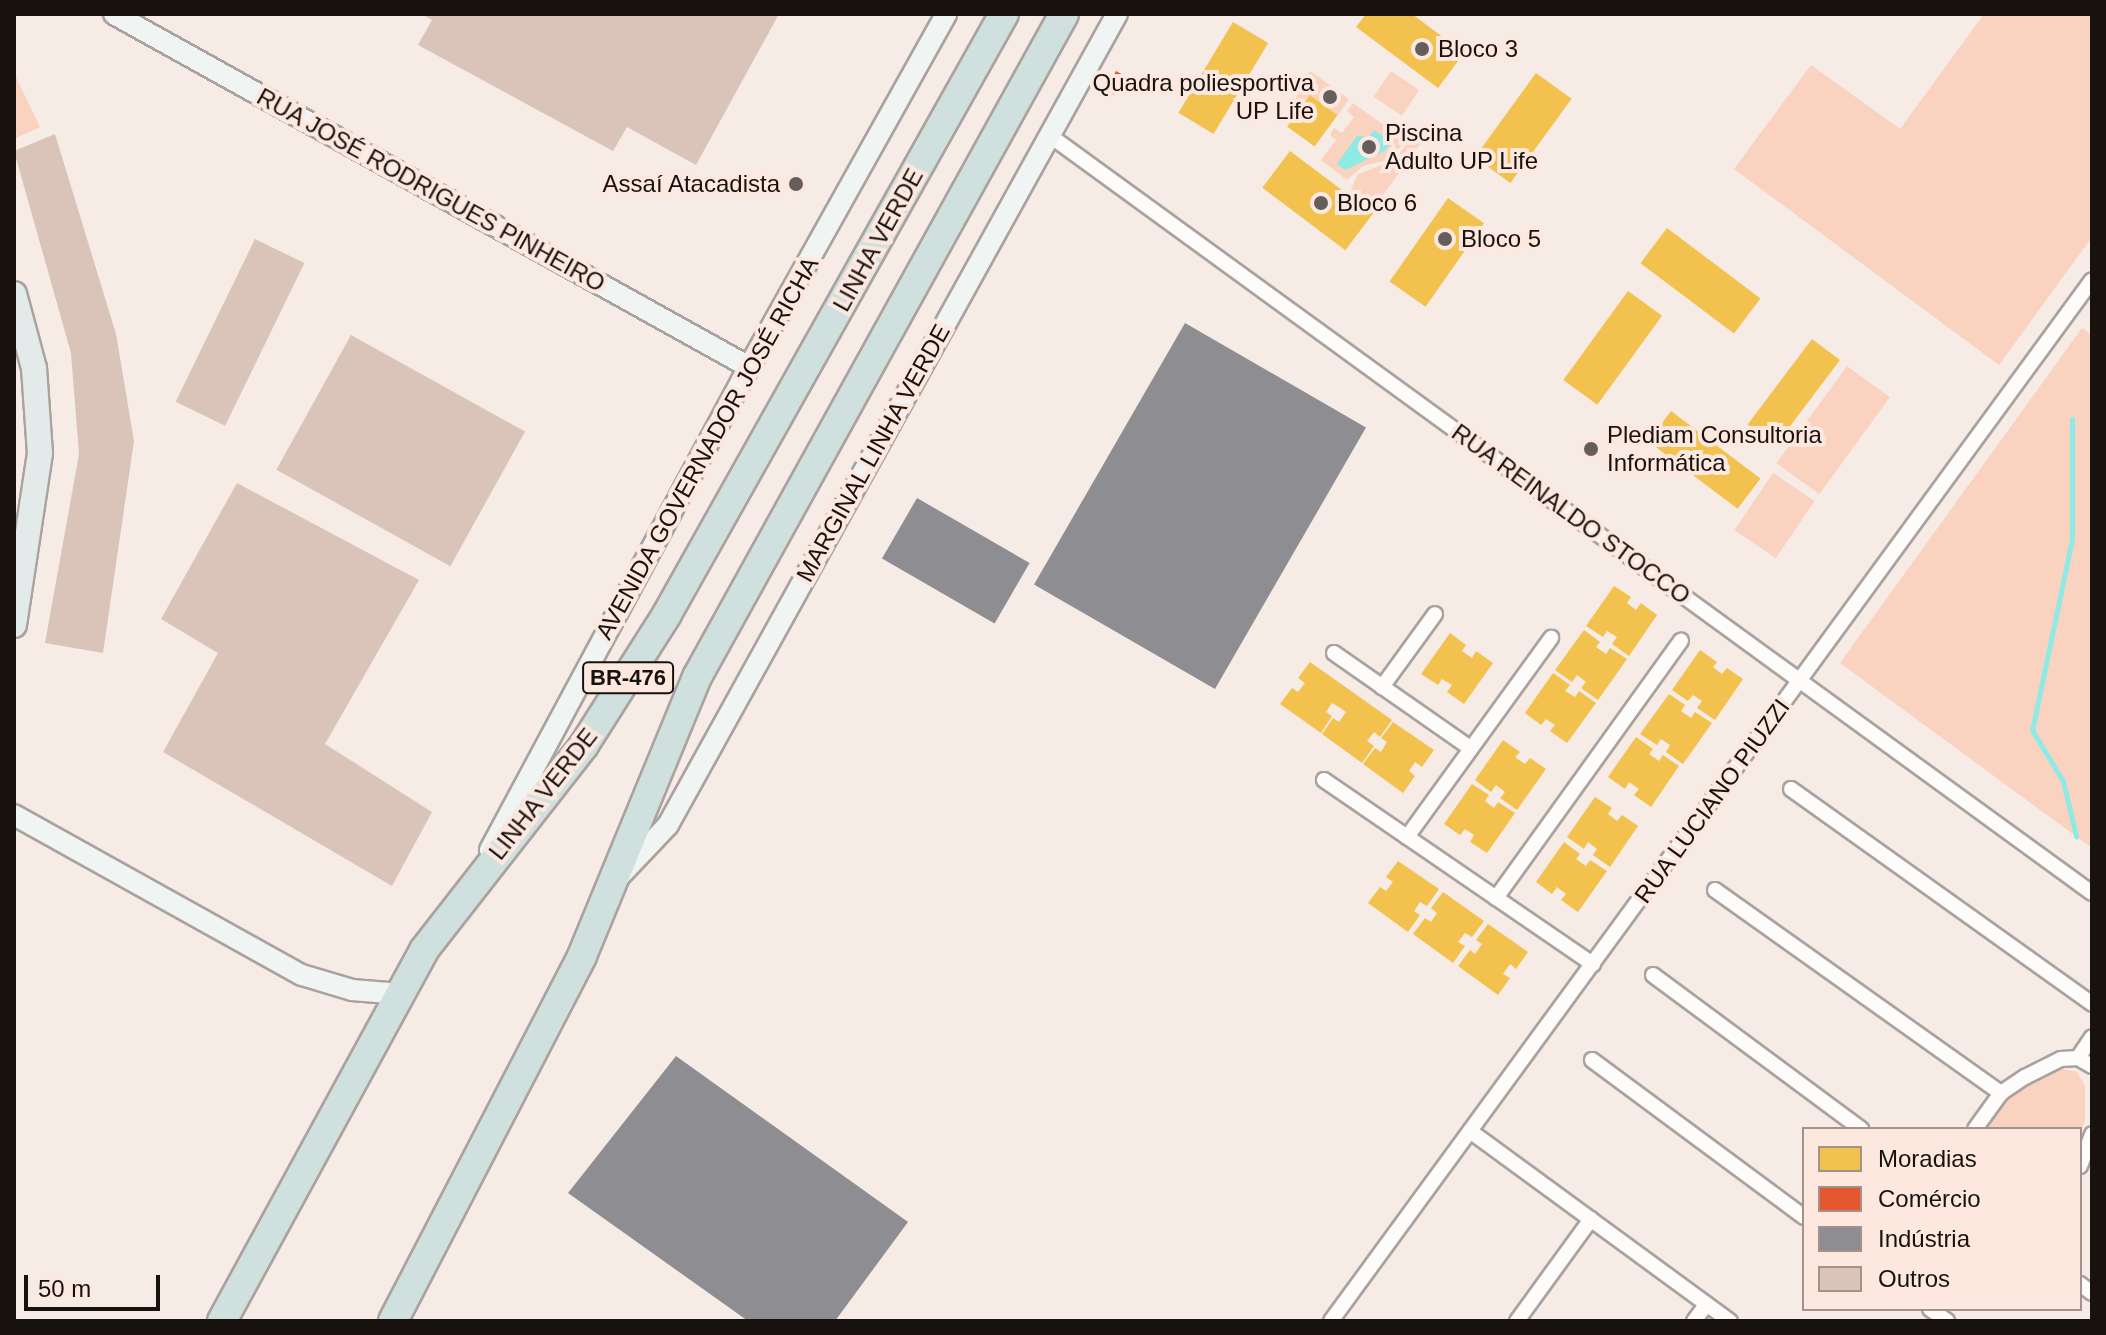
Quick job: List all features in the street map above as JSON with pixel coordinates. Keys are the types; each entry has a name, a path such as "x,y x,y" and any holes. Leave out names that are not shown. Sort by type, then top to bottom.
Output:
{"highway":[{"name":"LINHA VERDE","path":"222,1321 401,994 472,883 584,745 635,666 1004,14"},
{"name":"BR-476","path":"393,1321 582,956 697,677 1064,14"}],"main road":[{"name":"RUA JOSÉ RODRIGUES PINHEIRO","path":"114,14 749,367"},
{"name":"AVENIDA GOVERNADOR JOSÉ RICHA","path":"472,883 749,367 946,14"},
{"name":"MARGINAL LINHA VERDE","path":"615,881 668,825 1117,14"},
{"path":"14,294 34,368 39,415 14,625"},
{"path":"14,815 302,975 352,990 401,994"}],"street":[{"name":"RUA REINALDO STOCCO","path":"1049,135 2092,893"},
{"name":"RUA LUCIANO PIUZZI","path":"1331,1321 2092,280"},
{"path":"1382,687 1435,614"},
{"path":"1407,837 1551,638"},
{"path":"1496,898 1681,641"},
{"path":"1334,653 1470,748"},
{"path":"1324,780 1593,964"},
{"path":"1791,789 2092,1004"},
{"path":"1715,890 2001,1093"},
{"path":"1653,975 1858,1127"},
{"path":"2078,1058 2092,1037"},
{"path":"1976,1127 2001,1093 2061,1059 2078,1058 2092,1066"},
{"path":"1592,1060 1802,1216"},
{"path":"1470,1131 1730,1321"},
{"path":"2085,1164 2092,1134"},
{"path":"1517,1321 1591,1219"},
{"path":"1694,1321 1707,1304"}],"shaded area":[{"path":"1984,14 2092,14 2092,237 1999,365 1734,169 1811,65 1900,129"},
{"path":"1310,71 1349,99 1338,115 1310,95 1289,124 1283,119"},
{"path":"1391,71 1419,90 1402,116 1374,97"},
{"path":"14,73 40,127 14,139"},
{"path":"1353,103 1406,141 1388,160 1363,166 1347,180 1321,160 1336,140 1330,135 1334,128 1342,133 1354,117 1347,111"},
{"path":"1412,136 1421,143 1374,207 1351,189 1358,174 1395,160"},
{"path":"2082,328 2092,335 2092,848 1840,663"},
{"path":"1847,366 1890,397 1819,494 1776,463"},
{"path":"1773,473 1814,501 1776,558 1734,530"},
{"path":"2058,1068 2077,1072 2085,1086 2085,1121 2082,1128 1983,1127 2022,1083"}],"water":[{"name":"Piscina Adulto UP Life","path":"1374,130 1392,143 1384,151 1345,170 1337,164 1357,136 1369,137"}],"building: Moradias":[{"name":"Bloco 3","path":"1366,14 1412,14 1464,53 1438,88 1356,27"},
{"path":"1233,22 1268,43 1214,134 1178,113"},
{"path":"1536,73 1572,99 1510,183 1475,157"},
{"path":"1310,95 1338,115 1315,147 1287,127"},
{"name":"Bloco 6","path":"1290,151 1373,214 1345,250 1262,188"},
{"name":"Bloco 5","path":"1448,198 1484,223 1426,307 1389,282"},
{"path":"1667,228 1760,298 1734,334 1641,263"},
{"path":"1628,291 1662,316 1597,405 1563,380"},
{"path":"1812,339 1840,360 1776,446 1748,424"},
{"path":"1671,411 1760,478 1738,509 1648,441"},
{"path":"1614,586 1631,597 1627,603 1636,610 1641,603 1657,615 1629,656 1612,644 1617,637 1607,631 1603,637 1586,626"},
{"path":"1584,630 1600,642 1596,647 1606,654 1610,648 1627,659 1598,700 1581,688 1586,682 1577,675 1572,682 1555,670"},
{"path":"1450,633 1466,645 1462,651 1472,658 1476,651 1493,663 1464,704 1447,692 1452,685 1442,679 1438,685 1421,674"},
{"path":"1700,650 1717,662 1713,667 1722,674 1727,668 1743,679 1715,720 1697,708 1702,701 1693,695 1688,701 1672,690"},
{"path":"1310,662 1392,720 1380,737 1374,732 1367,741 1374,746 1362,763 1322,734 1333,718 1339,722 1346,712 1332,703 1326,712 1332,716 1321,733 1280,704 1292,688 1298,692 1305,683 1298,678"},
{"path":"1553,673 1570,685 1565,691 1575,697 1579,691 1596,703 1567,743 1550,731 1555,725 1546,719 1541,725 1525,713"},
{"path":"1669,694 1685,705 1681,711 1691,718 1695,712 1712,723 1683,764 1666,752 1670,745 1661,739 1657,745 1640,734"},
{"path":"1393,722 1434,750 1422,767 1415,762 1409,771 1415,776 1403,793 1363,764 1375,748 1381,752 1387,742 1381,738"},
{"path":"1636,737 1653,749 1649,754 1659,761 1663,755 1679,766 1651,807 1634,795 1639,789 1629,782 1625,789 1608,777"},
{"path":"1503,740 1520,752 1515,757 1525,764 1530,758 1546,769 1517,810 1500,798 1505,792 1496,785 1491,792 1475,780"},
{"path":"1472,784 1489,795 1485,801 1494,808 1498,802 1515,813 1487,853 1470,842 1474,835 1465,829 1460,835 1444,824"},
{"path":"1595,797 1612,808 1608,814 1617,821 1622,815 1638,826 1610,867 1593,855 1597,849 1588,842 1584,849 1567,837"},
{"path":"1564,842 1580,854 1576,859 1586,866 1590,860 1607,871 1578,912 1561,900 1566,894 1557,887 1552,894 1536,882"},
{"path":"1398,861 1439,889 1427,906 1420,902 1414,911 1420,915 1408,932 1368,903 1380,887 1386,891 1393,882 1386,877"},
{"path":"1443,892 1484,921 1472,937 1465,933 1458,942 1465,946 1453,963 1413,934 1425,918 1431,922 1437,913 1431,908"},
{"path":"1488,924 1528,952 1516,969 1510,964 1503,974 1510,978 1498,995 1458,966 1470,950 1475,954 1482,944 1476,940"}],"building: Comércio":[{"path":"1116,71 1125,76 1114,95 1105,90"}],"building: Indústria":[{"path":"1185,323 1366,428 1215,689 1034,585"},
{"path":"917,498 1030,563 995,624 882,559"},
{"path":"676,1056 908,1222 835,1321 748,1321 568,1193"}],"building: Outros":[{"path":"421,14 779,14 696,165 627,127 613,151 418,45 432,20"},
{"path":"55,134 116,334 134,441 103,653 45,643 79,454 71,353 14,151"},
{"path":"255,239 304,263 225,426 176,402"},
{"path":"351,335 525,431 450,566 276,470"},
{"path":"237,483 419,580 325,744 432,812 392,886 163,752 218,653 161,619"}],"waterway":[{"path":"2072,419 2072,539 2032,730 2063,781 2076,836"}],"place":[{"name":"Bloco 3","path":"1422,49"},
{"name":"Quadra poliesportiva UP Life","path":"1330,97"},
{"name":"Piscina Adulto UP Life","path":"1369,147"},
{"name":"Assaí Atacadista","path":"796,184"},
{"name":"Bloco 6","path":"1321,203"},
{"name":"Bloco 5","path":"1445,239"},
{"name":"Plediam Consultoria Informática","path":"1591,449"}]}
